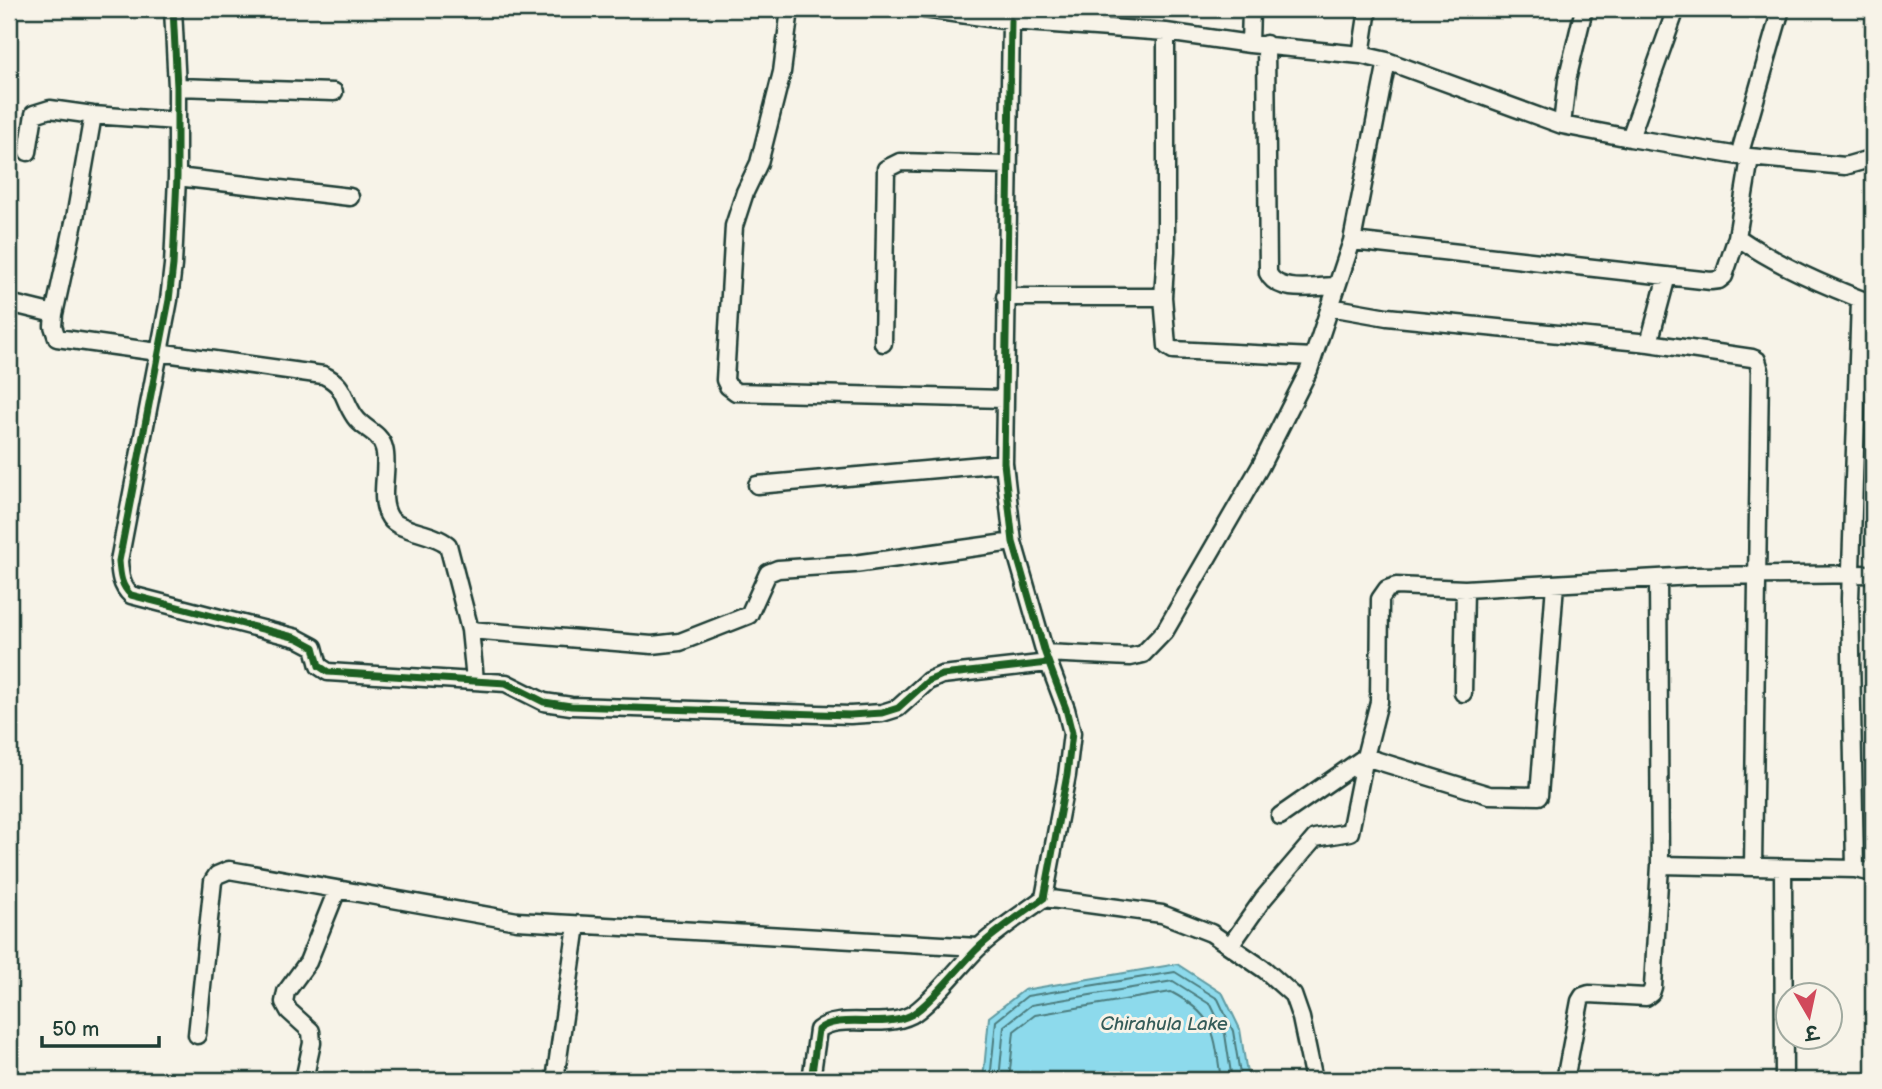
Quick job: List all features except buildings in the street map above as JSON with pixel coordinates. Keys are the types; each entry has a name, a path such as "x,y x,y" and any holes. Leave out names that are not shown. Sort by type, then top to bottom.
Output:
{"street":[{"path":"173,9 177,87 177,177 172,282 119,561 125,589 131,595 307,642 314,647 319,666 328,672 506,683 544,702 571,706 850,715 882,713 898,708 928,681 942,675 1046,658 1130,657 1143,654 1165,631 1260,467 1313,357 1352,242 1387,61"},
{"path":"790,9 779,85 759,163 745,192 734,226 725,380 728,386 736,392 1004,399"},
{"path":"924,9 1011,21 1166,32 1361,55 1387,61 1562,125 1745,157 1845,166 1873,158"},
{"path":"1251,9 1258,44 1268,273 1275,283 1284,287 1337,286"},
{"path":"1361,55 1368,9"},
{"path":"1562,125 1567,80 1584,9"},
{"path":"1630,138 1676,9"},
{"path":"1352,242 1719,280 1724,276 1737,237 1745,157 1781,9"},
{"path":"811,1080 818,1030 824,1025 833,1022 887,1023 911,1015 978,947 1044,898 1072,733 1066,709 1046,658 1013,542 1004,463 1011,21"},
{"path":"1166,32 1166,251 1163,297 1167,346 1173,349 1313,357"},
{"path":"177,87 334,92"},
{"path":"28,152 34,114 41,110 177,121"},
{"path":"93,115 75,218 54,314 54,333 57,338 323,375 335,380 355,418 379,436 385,449 385,506 390,517 397,524 440,538 449,545 470,630 475,680"},
{"path":"884,343 886,169 900,162 1008,165"},
{"path":"177,177 350,197"},
{"path":"1737,237 1826,286 1867,302 1851,573 1854,869"},
{"path":"1649,343 1667,276"},
{"path":"1005,297 1163,297"},
{"path":"9,303 54,314"},
{"path":"1330,307 1387,317 1649,343 1757,360 1760,370 1753,867"},
{"path":"757,485 1004,463"},
{"path":"470,630 652,645 680,642 749,615 768,573 778,569 854,564 1013,542"},
{"path":"1230,946 1263,899 1315,838 1350,832 1379,702 1380,599 1387,589 1396,586 1465,589 1756,575 1873,574"},
{"path":"1565,1080 1583,996 1646,996 1651,993 1653,987 1660,865 1658,579"},
{"path":"1365,757 1489,795 1539,796 1555,584"},
{"path":"1463,693 1465,589"},
{"path":"1280,817 1365,757"},
{"path":"1660,865 1854,869 1873,873"},
{"path":"1783,868 1784,1080"},
{"path":"197,1035 213,881 217,875 229,870 517,921 978,947"},
{"path":"304,1080 312,1042 311,1031 289,1011 284,1002 286,992 311,955 337,890"},
{"path":"1044,898 1162,914 1210,933 1230,946 1265,970 1293,995 1301,1018 1314,1080"},
{"path":"555,1080 577,925"}],"water":[{"name":"Chirahula Lake","path":"1177,964 1223,994 1240,1029 1248,1080 983,1080 989,1017 1024,990"}],"cycle path":[{"path":"173,9 177,87 173,265 169,300 119,561 123,584 131,595 297,638 314,647 319,666 328,672 506,683 544,702 571,706 850,715 882,713 898,708 928,681 942,675 1048,663"},
{"path":"811,1080 818,1030 837,1022 887,1021 911,1015 935,995 983,943 1044,898 1072,733 1045,653 1013,542 1004,463 1011,21"}]}
